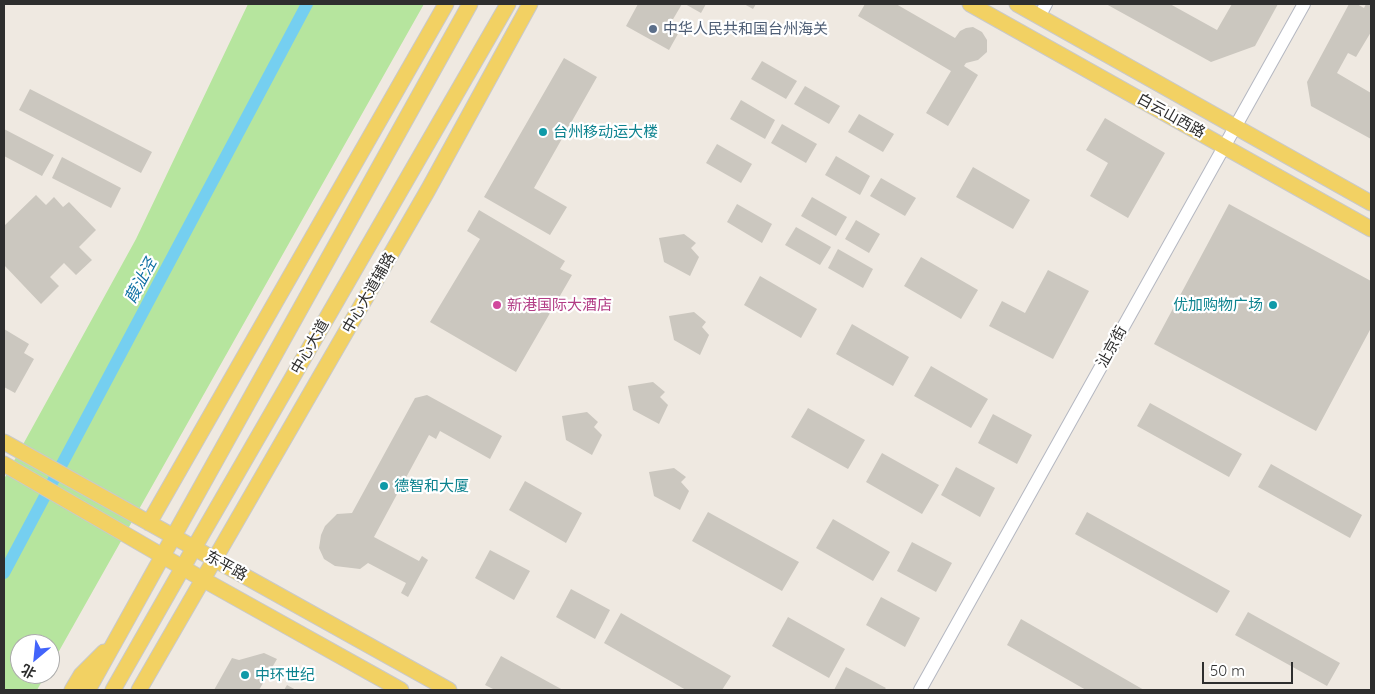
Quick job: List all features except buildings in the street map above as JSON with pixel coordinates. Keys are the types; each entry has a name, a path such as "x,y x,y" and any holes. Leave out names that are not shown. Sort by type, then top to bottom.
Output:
{"main road":[{"path":"162,556 149,523 446,4"},
{"name":"中心大道","path":"88,690 470,4"},
{"name":"中心大道","path":"113,690 508,4"},
{"name":"中心大道辅路","path":"139,690 428,190 530,4"},
{"name":"白云山西路","path":"970,4 1371,228"},
{"name":"白云山西路","path":"1016,4 1043,10 1236,126 1371,203"},
{"name":"东平路","path":"4,442 449,690"},
{"name":"东平路","path":"4,464 204,580 401,690"},
{"path":"194,548 204,580"},
{"path":"72,690 81,675 118,638"}],"street":[{"name":"沚京街","path":"920,690 1304,4"}],"green space":[{"path":"248,4 424,4 60,649 60,634 10,634 10,684 40,684 37,690 4,690 4,479 136,239"}],"waterway":[{"name":"葭沚泾","path":"4,573 307,4"}],"place":[{"name":"中华人民共和国台州海关","path":"653,29"},
{"name":"台州移动运大楼","path":"543,132"},
{"name":"新港国际大酒店","path":"497,305"},
{"name":"优加购物广场","path":"1273,305"},
{"name":"德智和大厦","path":"384,486"},
{"name":"中环世纪","path":"245,675"}]}
